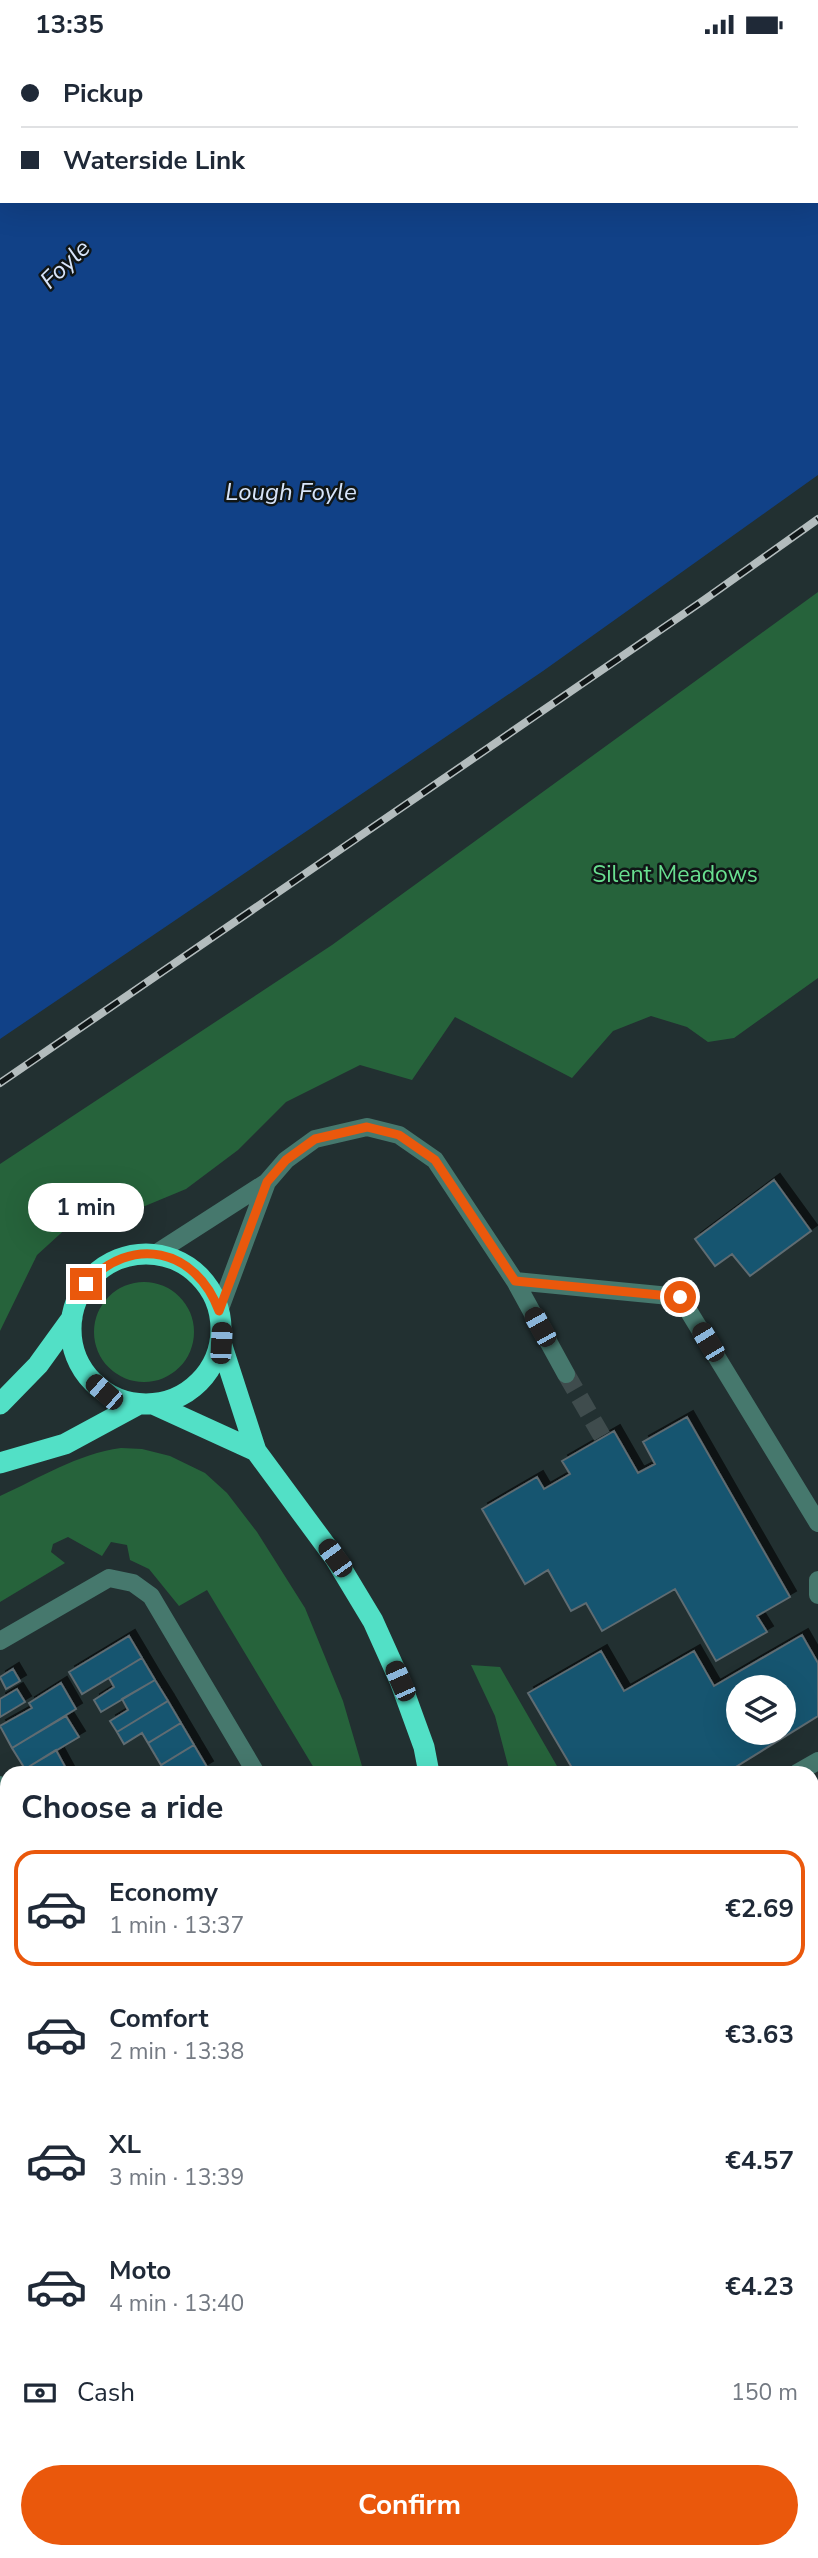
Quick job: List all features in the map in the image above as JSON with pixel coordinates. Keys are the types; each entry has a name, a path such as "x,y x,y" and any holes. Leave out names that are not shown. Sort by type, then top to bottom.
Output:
{"highway":[{"path":"0,1404 38,1365 72,1318 77,1301 96,1272 123,1257 155,1254 172,1258 194,1271 204,1280 219,1311 221,1343 256,1451 335,1558 373,1622 405,1694 424,1747 428,1766"},
{"path":"72,1318 74,1347 80,1365 90,1380 104,1392 116,1398 146,1404 256,1451"},
{"path":"0,1463 65,1444 146,1404 176,1398 192,1389 211,1369 221,1343"}],"street":[{"path":"155,1254 267,1182 286,1160 315,1139 367,1127 399,1135 435,1160 515,1281 566,1374"},
{"path":"219,1311 267,1182"},
{"path":"515,1281 680,1297 818,1523"},
{"path":"0,1641 109,1578 133,1583 151,1596 252,1766"},
{"path":"818,1580 818,1595"}],"green space":[{"name":"Silent Meadows","path":"818,592 818,978 734,1038 708,1042 687,1027 651,1016 613,1031 572,1078 455,1017 412,1080 360,1065 286,1102 238,1150 186,1189 145,1206 104,1210 71,1224 37,1255 0,1331 0,1164 332,945"},
{"path":"144,1282 163,1285 180,1296 191,1313 194,1332 191,1351 180,1368 163,1379 144,1382 125,1379 108,1368 97,1351 94,1332 97,1313 108,1296 125,1285"},
{"path":"121,1448 142,1449 170,1456 205,1473 227,1493 257,1532 305,1608 343,1701 362,1766 313,1766 207,1590 179,1606 149,1569 130,1560 127,1545 111,1542 102,1556 68,1537 53,1544 51,1552 65,1563 0,1602 0,1496 59,1467"},
{"path":"471,1665 500,1667 557,1766 508,1766 495,1716"}],"water":[{"name":"Lough Foyle","path":"0,203 818,203 818,475 543,671 0,1039"}],"building":[{"path":"774,1180 811,1231 750,1276 732,1254 715,1266 695,1239"},
{"path":"687,1417 790,1597 757,1616 767,1632 716,1661 675,1589 602,1631 586,1603 571,1611 548,1570 525,1584 482,1509 537,1477 544,1489 570,1474 562,1461 614,1431 638,1473 655,1464 643,1442"},
{"path":"802,1635 818,1663 818,1716 796,1730 796,1675 733,1675"},
{"path":"129,1636 142,1658 82,1694 69,1672"},
{"path":"601,1651 624,1691 694,1651 714,1686 726,1679 726,1745 771,1745 737,1766 571,1766 528,1693"},
{"path":"142,1658 155,1680 101,1712 94,1700 114,1687 109,1678"},
{"path":"13,1669 20,1681 6,1689 0,1677"},
{"path":"155,1680 168,1701 117,1732 110,1721 128,1710 122,1699"},
{"path":"61,1683 76,1709 12,1748 0,1726 32,1708 29,1703"},
{"path":"17,1689 25,1702 0,1717 0,1699"},
{"path":"168,1701 181,1723 148,1743 142,1733 124,1744 117,1732"},
{"path":"66,1716 79,1737 30,1766 23,1766 12,1748"},
{"path":"181,1723 194,1745 161,1765 148,1743"},
{"path":"194,1745 206,1766 162,1766"},
{"path":"56,1750 65,1766 30,1766"}],"tunnel":[{"path":"566,1374 603,1438"}],"railway":[{"path":"0,1083 818,519"}],"route":[{"path":"86,1284 96,1272 109,1263 138,1254 155,1254 172,1258 194,1271 204,1280 219,1311 267,1182 286,1160 315,1139 367,1127 399,1135 435,1160 515,1281 680,1297"}],"water label":[{"name":"Foyle","path":"65,264"}]}
